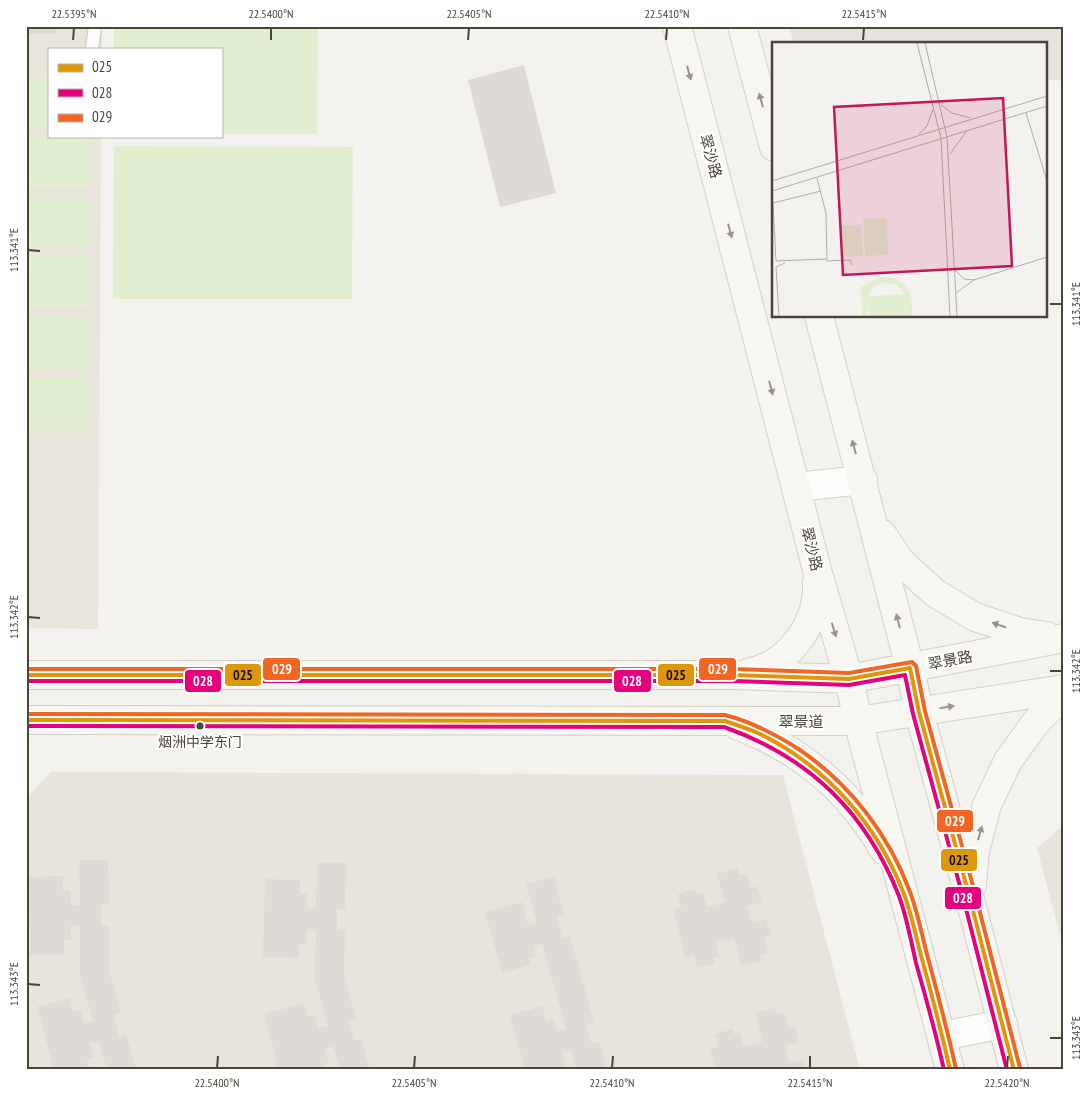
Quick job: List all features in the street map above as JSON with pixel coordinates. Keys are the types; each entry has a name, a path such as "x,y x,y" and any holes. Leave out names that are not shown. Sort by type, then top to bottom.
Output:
{"main road":[{"name":"翠沙路","path":"677,26 817,570 849,679 858,720 950,1070"},
{"path":"742,26 772,139"},
{"path":"820,318 863,480 910,668 919,712 970,898 1014,1070"},
{"path":"873,522 900,561 935,593 984,620 1020,632 1064,638"},
{"path":"733,675 754,671 767,666 790,650 804,632 813,613 818,592 817,570"},
{"name":"翠景路","path":"26,675 733,675 849,679 1064,638"},
{"name":"翠景道","path":"26,720 858,720 1064,689"},
{"path":"970,898 975,851 987,805 1008,761 1036,722 1064,694"},
{"path":"725,721 759,734 792,752 822,773 849,799 872,829 890,861 905,896"}],"street":[{"path":"796,487 863,480"},
{"path":"942,1036 1003,1024"}],"lane":[{"path":"92,48 95,26"}],"shaded area":[{"path":"26,26 102,26 102,48 48,48 48,138 101,138 98,629 26,628"},
{"path":"789,26 1064,26 1064,81 1048,79 1048,42 793,42"},
{"path":"51,772 783,775 860,1070 26,1070 26,798"},
{"path":"1064,825 1064,950 1037,848"}],"green space":[{"path":"114,26 318,26 317,134 222,134 222,48 114,48"},
{"path":"26,77 48,77 48,128 26,128"},
{"path":"26,136 90,138 90,188 26,188"},
{"path":"114,146 353,147 352,299 113,299"},
{"path":"26,197 90,197 90,249 26,248"},
{"path":"26,256 90,256 90,308 26,308"},
{"path":"26,318 90,318 90,370 26,369"},
{"path":"26,377 90,377 90,429 26,429"}],"building":[{"path":"26,26 56,26 56,34 26,34"},
{"path":"524,65 556,193 500,207 468,80"},
{"path":"79,860 108,860 109,904 101,904 101,926 109,926 109,970 121,1013 113,1015 119,1036 126,1034 136,1070 107,1070 99,1041 90,1044 94,1057 87,1060 89,1070 54,1070 37,1007 70,998 73,1012 81,1009 84,1023 93,1021 80,974 80,926 71,926 71,940 64,940 64,955 30,955 29,877 63,876 63,891 71,891 71,905 80,905"},
{"path":"317,863 346,863 345,909 337,909 337,930 345,930 344,975 356,1019 348,1020 354,1041 361,1039 370,1070 340,1070 333,1046 325,1049 329,1063 321,1065 323,1070 279,1070 264,1014 304,1003 308,1017 315,1015 319,1028 328,1026 315,979 316,930 307,929 306,944 299,944 299,958 263,957 265,879 300,880 300,894 307,894 307,908 316,908"},
{"path":"737,868 739,875 747,873 751,888 757,886 762,902 747,906 752,923 766,919 771,935 764,937 768,953 760,955 762,961 741,966 734,938 716,943 719,957 713,958 715,964 697,968 694,955 685,958 673,909 681,907 678,894 695,889 697,894 703,893 707,907 725,902 717,874"},
{"path":"554,877 564,915 557,917 562,938 570,936 594,1022 586,1024 592,1044 599,1042 607,1070 577,1070 571,1050 562,1052 566,1066 559,1068 560,1070 525,1070 510,1015 542,1006 546,1020 553,1018 557,1032 566,1029 542,943 534,946 536,957 529,958 531,965 502,973 485,912 522,902 528,925 537,923 526,884"},
{"path":"775,1008 776,1014 784,1012 788,1028 795,1026 799,1042 785,1046 789,1063 804,1059 806,1070 715,1070 710,1049 719,1047 715,1034 733,1029 734,1034 740,1033 744,1047 762,1042 755,1013"}],"transit line":[{"name":"029","path":"26,669 733,669 849,673 912,662 916,666 925,711 1020,1068"},
{"name":"025","path":"26,675 733,675 849,679 910,668 919,712 1014,1070"},
{"name":"028","path":"26,681 733,681 849,685 905,675 913,714 964,901 1007,1070"},
{"name":"029","path":"26,714 725,715 745,721 782,739 819,764 852,795 879,831 901,871 913,900 956,1069"},
{"name":"025","path":"26,720 725,721 747,729 784,747 828,781 847,800 880,844 893,868 912,918 950,1070"},
{"name":"028","path":"26,726 724,727 755,739 783,754 808,772 831,791 870,838 902,904 944,1070"}],"place":[{"name":"烟洲中学东门","path":"200,726"}]}
